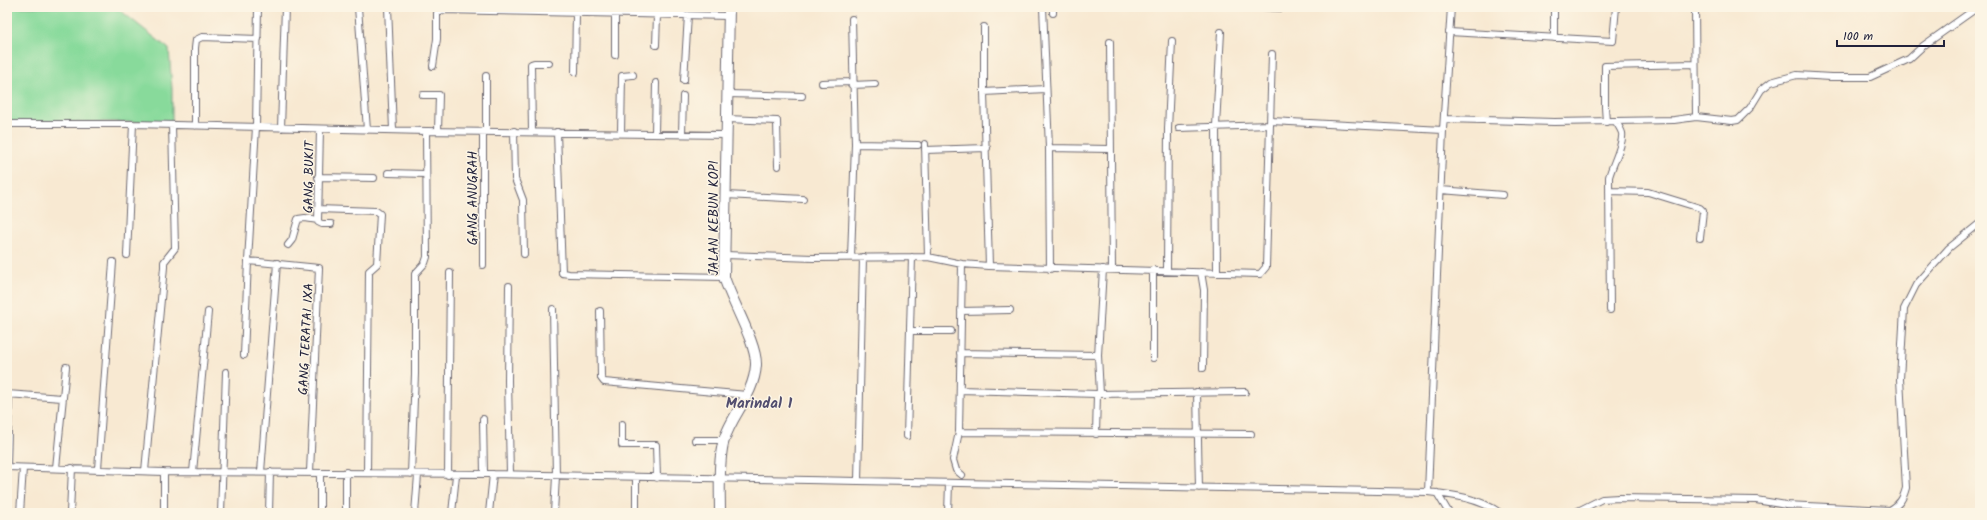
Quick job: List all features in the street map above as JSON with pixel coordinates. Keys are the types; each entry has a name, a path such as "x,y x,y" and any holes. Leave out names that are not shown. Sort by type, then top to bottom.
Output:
{"main road":[{"name":"JALAN KEBUN KOPI","path":"720,513 720,479 724,440 753,382 756,364 753,348 728,291 724,277 729,12"}],"street":[{"path":"244,355 256,127 258,7"},
{"path":"281,128 285,7"},
{"path":"358,7 367,130"},
{"path":"388,7 393,130"},
{"path":"1044,7 1049,148 1050,269"},
{"path":"1262,7 1281,8"},
{"path":"1428,492 1443,130 1451,7"},
{"path":"1554,7 1554,38"},
{"path":"1449,32 1613,41 1616,7"},
{"path":"1695,7 1696,117"},
{"path":"1444,119 1616,122 1680,120 1696,117 1732,121 1738,120 1750,108 1761,90 1771,82 1781,78 1798,75 1838,77 1870,76 1909,59 1923,46 1978,7"},
{"path":"433,66 437,39 436,18 437,13 442,10 657,15 688,15 729,12"},
{"path":"575,72 576,13"},
{"path":"615,14 615,55"},
{"path":"656,45 657,15"},
{"path":"684,80 688,15"},
{"path":"852,19 852,83 855,144 852,257"},
{"path":"984,27 984,92 987,148 989,266"},
{"path":"1217,273 1216,126 1221,32"},
{"path":"196,126 194,48 196,40 202,37 258,39"},
{"path":"1167,271 1168,129 1172,41"},
{"path":"1110,42 1112,269"},
{"path":"725,255 928,257 962,264 989,266 1260,274 1266,267 1272,54"},
{"path":"532,132 531,64 550,63"},
{"path":"1606,122 1606,65 1696,64"},
{"path":"621,133 622,76 633,75"},
{"name":"GANG ANUGRAH","path":"483,265 486,76"},
{"path":"655,133 656,82"},
{"path":"822,83 875,84"},
{"path":"984,92 1046,89"},
{"path":"423,95 439,94 438,131"},
{"path":"727,94 802,96"},
{"path":"682,134 683,96"},
{"path":"727,119 777,121 778,166"},
{"path":"1610,310 1609,177 1613,163 1620,148 1622,134 1616,122"},
{"path":"1180,128 1270,123 1443,130"},
{"path":"7,124 133,124 367,130 727,135"},
{"path":"126,255 133,124"},
{"path":"145,471 164,262 175,248 172,125"},
{"name":"GANG BUKIT","path":"319,222 318,177 320,129"},
{"path":"411,474 415,374 414,274 427,260 425,174 426,131"},
{"path":"514,131 514,178 523,200 524,254"},
{"path":"557,132 562,273 724,277"},
{"path":"855,144 987,148"},
{"path":"923,146 928,257"},
{"path":"1049,148 1110,149"},
{"path":"388,173 425,174"},
{"path":"318,177 374,178"},
{"path":"1441,190 1503,195"},
{"path":"1609,191 1648,192 1700,208 1703,211 1700,238"},
{"path":"726,195 803,199"},
{"path":"318,209 376,211 380,214 377,264 369,271 367,473"},
{"path":"288,245 292,240 298,219 331,224"},
{"path":"1574,513 1602,499 1610,498 1756,500 1786,505 1890,510 1898,505 1903,499 1906,488 1900,379 1904,310 1916,285 1925,274 1949,248 1980,223"},
{"path":"858,481 863,257"},
{"path":"907,436 912,257"},
{"name":"GANG TERATAI IXA","path":"248,261 319,268 310,472"},
{"path":"98,469 112,262"},
{"path":"261,472 277,263"},
{"path":"962,264 959,432 953,460 956,470 962,475"},
{"path":"1096,434 1099,394 1098,355 1103,269"},
{"path":"1153,270 1153,358"},
{"path":"1201,272 1204,290 1203,368"},
{"path":"448,475 450,273"},
{"path":"509,286 508,381 510,474"},
{"path":"554,309 556,476 554,513"},
{"path":"961,311 1010,310"},
{"path":"600,311 602,381 747,395"},
{"path":"193,472 208,312"},
{"path":"910,331 951,331"},
{"path":"960,353 1098,355"},
{"path":"56,468 66,367"},
{"path":"222,513 226,372"},
{"path":"960,390 1099,394 1245,392"},
{"path":"1197,392 1199,488"},
{"path":"62,398 8,394 7,467 164,472 346,472 418,475 510,474 636,478 1428,492 1470,498 1488,504 1500,513"},
{"path":"483,419 484,474"},
{"path":"622,424 622,445 656,445 657,478"},
{"path":"959,432 1251,434"},
{"path":"695,440 724,440"},
{"path":"20,513 23,468"},
{"path":"70,513 72,468"},
{"path":"164,472 164,513"},
{"path":"269,513 270,472"},
{"path":"346,472 346,513"},
{"path":"320,473 320,513"},
{"path":"489,513 494,474"},
{"path":"415,513 418,475"},
{"path":"452,513 456,475"},
{"path":"636,478 636,513"},
{"path":"948,513 949,483"},
{"path":"1438,493 1449,513"}],"green space":[{"path":"7,7 116,7 169,49 172,89 172,122 7,122"}],"district":[{"name":"Marindal 1","path":"759,403"}]}
